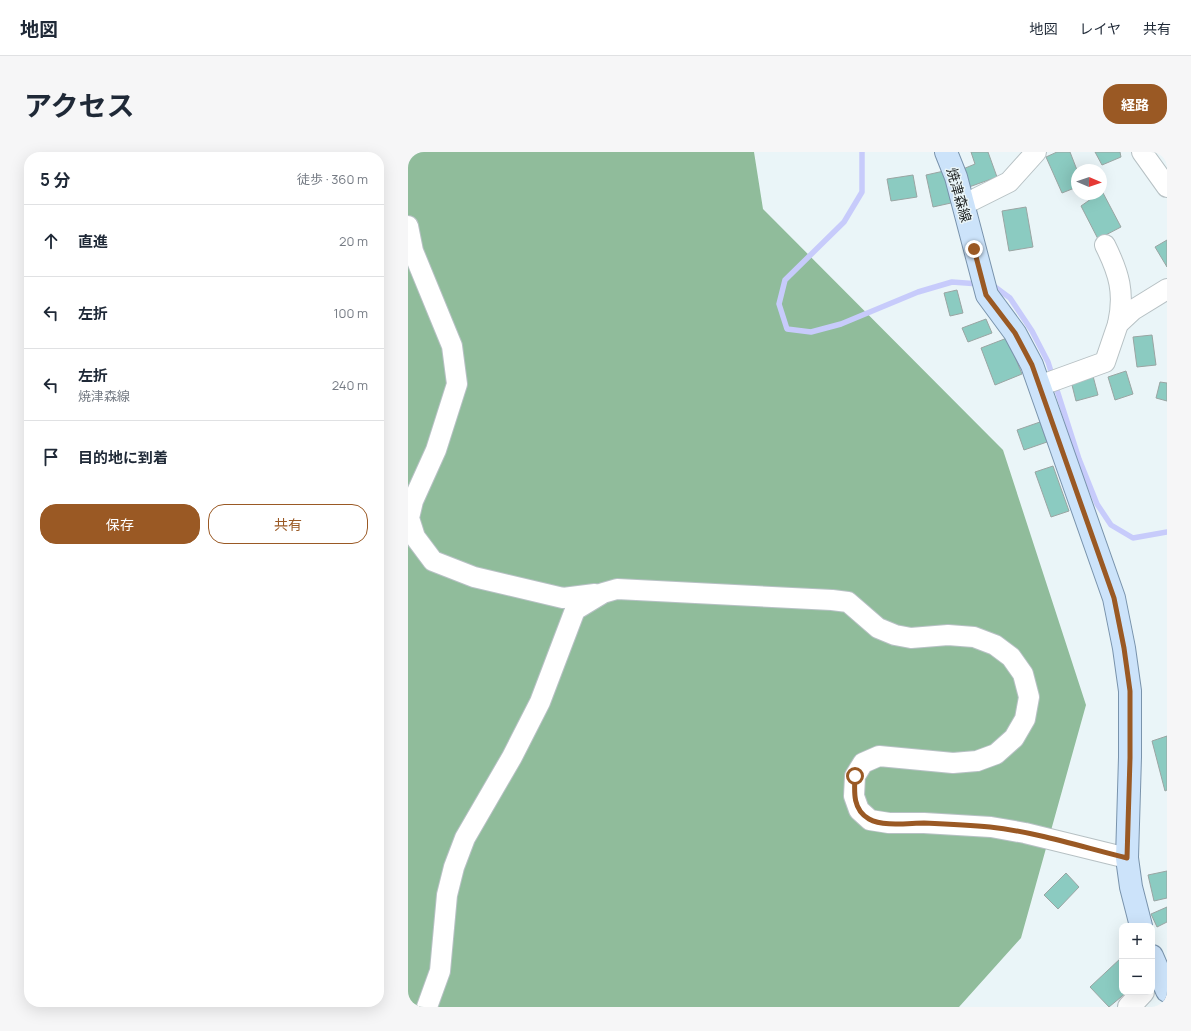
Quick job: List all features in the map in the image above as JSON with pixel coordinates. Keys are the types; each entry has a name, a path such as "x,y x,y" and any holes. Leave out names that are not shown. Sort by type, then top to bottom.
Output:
{"main road":[{"name":"焼津森線","path":"946,152 956,177 986,295 1015,333 1032,365 1114,598 1124,648 1130,691 1130,765 1127,858 1131,887 1140,923"},
{"path":"1129,1007 1140,995"}],"street":[{"path":"963,205 1009,182 1036,152"},
{"path":"1142,152 1167,187"},
{"path":"408,226 413,251 452,346 457,384 436,450 413,501 409,518 415,537 433,561 474,577 563,598 603,593 617,589 848,602 878,628 895,635 910,638 948,635 974,637 995,645 1011,657 1023,674 1029,697 1025,718 1014,738 996,754 977,761 953,763 879,756 863,763 855,776 854,796 859,810 870,820 889,823 924,823 991,828 1025,833 1127,858"},
{"path":"1039,386 1105,362 1118,324 1122,305 1114,263 1105,245"},
{"path":"1118,324 1133,310 1167,289"},
{"path":"427,1007 440,971 447,895 454,867 465,838 512,756 540,702 575,610 603,593"}],"green space":[{"path":"408,152 754,152 763,209 1003,450 1086,705 1021,938 959,1007 408,1007"}],"building":[{"path":"971,152 988,152 997,177 969,187 963,169 975,164"},
{"path":"1057,152 1070,152 1075,164 1071,164 1071,189 1062,193 1046,157"},
{"path":"1095,152 1120,152 1121,157 1101,164"},
{"path":"944,171 951,203 933,207 926,175"},
{"path":"913,175 917,197 891,201 887,179"},
{"path":"1090,200 1107,200 1121,227 1098,239 1081,206"},
{"path":"1026,207 1033,247 1009,251 1002,211"},
{"path":"1167,240 1167,267 1155,247"},
{"path":"957,290 963,313 950,316 944,293"},
{"path":"986,319 992,333 968,342 962,328"},
{"path":"1152,335 1156,365 1137,367 1133,337"},
{"path":"1007,338 1022,374 995,385 981,348"},
{"path":"1126,371 1133,394 1115,400 1108,377"},
{"path":"1093,376 1098,395 1076,401 1071,381"},
{"path":"1160,382 1167,383 1167,401 1156,398"},
{"path":"1040,422 1047,442 1024,450 1017,430"},
{"path":"1053,466 1069,511 1051,517 1035,472"},
{"path":"1167,736 1167,790 1165,791 1152,741"},
{"path":"1167,871 1167,898 1154,901 1148,875"},
{"path":"1066,873 1079,887 1058,909 1044,895"},
{"path":"1167,907 1167,922 1157,927 1151,914"},
{"path":"1119,960 1119,995 1123,995 1109,1007 1090,987"}],"waterway":[{"path":"862,152 862,192 844,222 785,280 779,304 787,329 811,332 841,324 918,292 952,282 979,284"},
{"path":"991,284 1010,298 1032,331 1048,362 1079,459 1097,504 1111,525 1133,538 1167,532"}],"route":[{"path":"855,776 854,796 859,810 870,820 889,823 924,823 991,828 1025,833 1127,858 1129,817 1130,691 1124,648 1114,598 1032,365 1015,333 986,295 974,249"}]}
